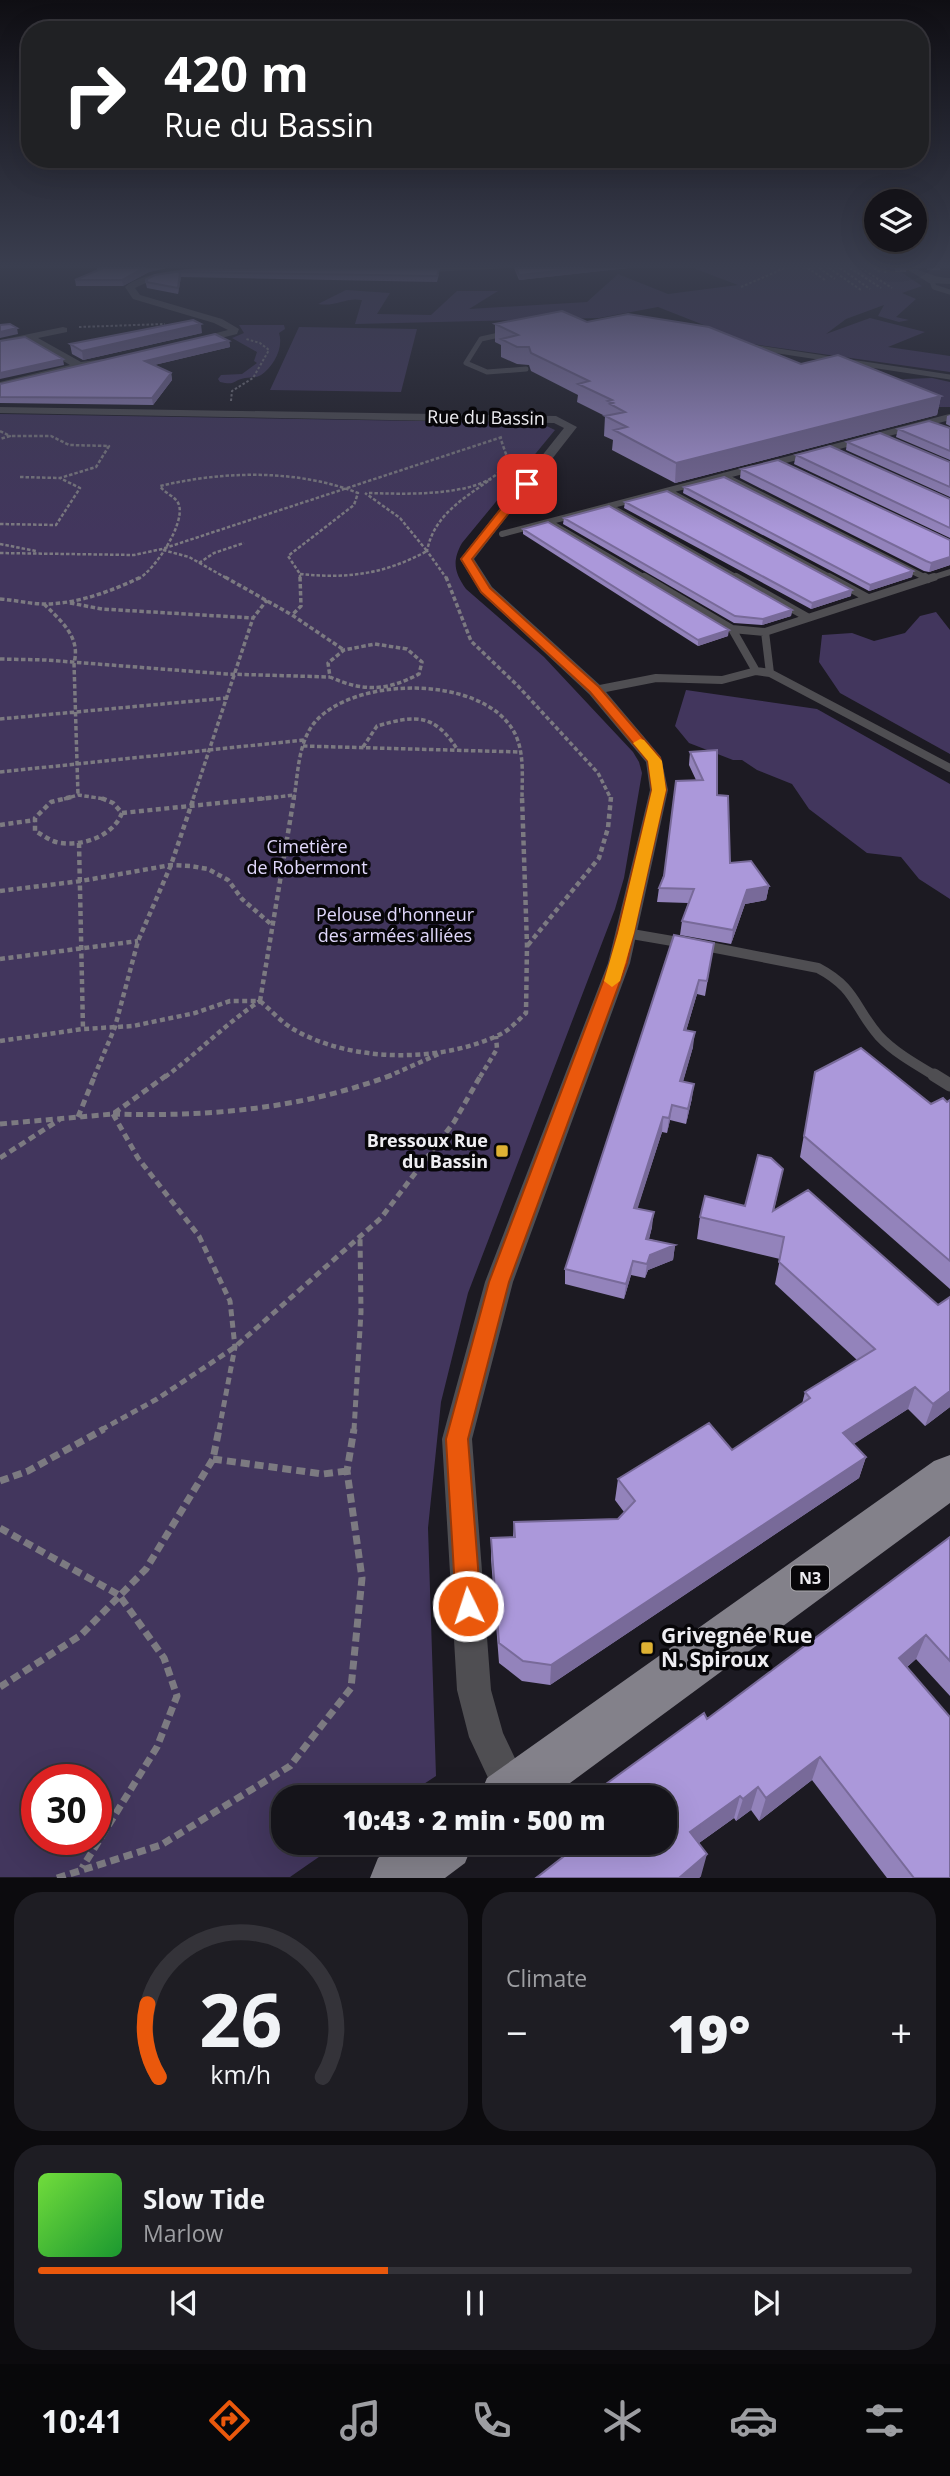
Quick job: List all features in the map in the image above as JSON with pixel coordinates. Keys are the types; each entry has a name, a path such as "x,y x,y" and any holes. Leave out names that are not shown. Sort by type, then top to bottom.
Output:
{"main road":[{"name":"N3","path":"523,1785 950,1476"},
{"path":"398,1878 429,1855"}],"street":[{"path":"61,356 80,366"},
{"path":"0,385 106,360"},
{"name":"Rue du Bassin","path":"0,410 556,420 571,427 467,559 485,590 594,690 655,761 659,790 619,963 499,1282 457,1439 474,1690 487,1737 505,1785"}],"lane":[{"path":"471,356 466,363 472,369 490,372 526,369"},
{"path":"808,356 950,377"},
{"path":"502,534 950,417"},
{"path":"928,423 939,428"},
{"path":"880,436 892,441"},
{"path":"830,449 842,454"},
{"path":"778,462 790,468"},
{"path":"724,476 928,579"},
{"path":"668,491 868,598"},
{"path":"610,506 807,617"},
{"path":"549,522 732,629 765,632 950,572"},
{"path":"732,629 756,671"},
{"path":"765,632 770,673"},
{"path":"594,690 656,678 722,680 756,671 770,673 950,768"},
{"path":"626,933 807,965 835,975 852,990 866,1018 889,1046 950,1086"}],"path":[{"path":"226,414 232,391 253,378 266,356"},
{"path":"0,553 134,555 162,549 500,437 565,424"},
{"path":"0,430 10,436"},
{"path":"0,439 10,436 51,436 69,445 108,446 96,467 60,478 20,477"},
{"path":"426,551 428,537 441,517 491,479 507,462 508,449 500,437"},
{"path":"0,598 44,604 62,602 113,589 150,572 160,559 162,549 181,515 178,501 160,486 173,482 291,476 348,487 358,493 426,494 468,487 491,479"},
{"path":"0,524 55,525 80,488 60,478"},
{"path":"292,615 301,606 300,574 288,556 355,505 358,493"},
{"path":"365,493 402,519 417,534 444,575 471,641 519,686 597,773 611,797 608,828 599,858 527,945"},
{"path":"200,563 214,553 244,543"},
{"path":"0,544 47,554"},
{"path":"162,549 200,563 267,600 344,650"},
{"path":"300,574 352,578 379,574 401,566 426,551"},
{"path":"78,1117 114,1027 138,941 171,865 253,618 267,600"},
{"path":"62,602 102,609 253,618"},
{"path":"44,604 73,635 78,655 74,663 78,795"},
{"path":"113,1114 190,1059 240,1014 260,1001 304,743 317,719 353,699 394,688 419,674 422,662 407,649 375,644 344,650 328,663 330,677"},
{"path":"0,659 40,657 74,663 235,676 330,677 353,689 435,688 475,699 499,715 515,732 520,752 527,945 526,1013 504,1033 445,1051 413,1068 337,1095 257,1111 169,1117 113,1114 0,1124"},
{"path":"0,719 227,698"},
{"path":"362,747 377,726 413,718 433,720 447,730 457,750"},
{"path":"0,772 77,762 304,743 520,752"},
{"path":"0,825 35,820 51,802 78,795 93,795 113,800 122,813 121,820 104,835 79,843 58,843 35,831 35,820"},
{"path":"122,813 295,795"},
{"path":"79,843 83,1029"},
{"path":"0,891 81,881 171,865 208,869 228,880 242,899 273,926"},
{"path":"0,959 138,941"},
{"path":"0,1041 114,1027 183,1015 230,1001 260,1001 293,1028 332,1044 390,1054 445,1051"},
{"path":"0,1481 28,1471 158,1398 235,1347 360,1237 381,1218 454,1122 497,1049 496,1036"},
{"path":"0,1687 80,1634 146,1569 213,1459 235,1347 230,1301 199,1236 138,1158 113,1114"},
{"path":"0,1158 63,1118"},
{"path":"57,1878 161,1845 290,1766 351,1688 362,1578 347,1471 357,1410 361,1312 360,1237"},
{"path":"213,1459 323,1474 347,1471"},
{"path":"0,1528 119,1595 164,1658 177,1696 157,1747 81,1870"}],"green space":[{"path":"256,356 276,356 259,376 232,383 220,382 218,379 221,375 242,374 257,363 254,361"},
{"path":"286,356 410,356 401,392 270,390"},
{"path":"834,356 948,356 950,356 950,372"},
{"path":"932,378 950,382 950,407 935,407 869,387 905,379"},
{"name":"Cimetière de Robermont","path":"0,414 540,423 555,430 462,543 457,555 457,572 466,589 544,657 633,752 642,773 624,878 615,909 468,1293 441,1402 428,1528 436,1776 422,1785 271,1785 271,1855 322,1855 290,1877 0,1877"},
{"path":"936,612 950,630 950,754 840,693 819,662 822,635 852,633 874,641 905,633 920,616"},
{"path":"686,690 817,709 950,784 950,899 919,879 901,857 867,853 809,809 792,784 757,770 742,760 733,760 689,743 675,726"}],"building":[{"path":"0,356 57,356 63,359 0,373"},
{"path":"122,356 168,356 145,361 171,373 152,398 0,397 0,384"},
{"path":"536,356 780,356 801,364 840,356 941,396 676,463 614,430 627,427 605,416 625,412 610,404 613,403 608,401 612,400 578,384 589,381"},
{"path":"929,421 950,428 950,451 898,429"},
{"path":"880,433 950,462 950,487 847,442"},
{"path":"830,446 950,499 950,528 796,455"},
{"path":"778,460 950,540 950,557 931,563 926,561 741,469"},
{"path":"724,477 913,571 870,585 684,487"},
{"path":"667,491 852,590 812,603 625,502"},
{"path":"609,506 792,610 763,619 735,616 564,518"},
{"path":"548,522 729,630 698,640 523,529"},
{"path":"717,750 717,795 728,796 730,863 751,861 769,886 747,890 733,930 682,921 694,889 659,888 664,876 676,781 703,780 690,752"},
{"path":"674,935 714,943 707,981 699,980 684,1030 695,1032 680,1081 694,1084 688,1109 672,1105 669,1118 663,1117 634,1208 654,1212 646,1239 675,1245 650,1255 647,1264 633,1261 626,1284 565,1269"},
{"path":"861,1048 931,1104 943,1098 947,1102 950,1100 950,1261 804,1136 815,1072"},
{"path":"758,1155 771,1158 783,1169 773,1211 808,1190 938,1305 950,1297 950,1391 933,1404 915,1387 843,1433 866,1457 551,1665 523,1661 499,1643 491,1538 515,1537 514,1522 618,1519 635,1501 618,1479 709,1423 732,1450 810,1398 805,1392 875,1349 779,1262 784,1237 700,1217 705,1196 745,1206"},
{"path":"950,1537 950,1661 926,1635 899,1658 950,1717 950,1878 914,1878 820,1757 766,1798 758,1787 743,1799 740,1796 690,1832 707,1854 679,1878 536,1878 566,1855 677,1855 677,1785 605,1785 704,1713 707,1719"}],"slow traffic":[{"path":"612,981 619,963 659,790 655,761 640,743"}],"place":[{"name":"Bressoux Rue du Bassin","path":"502,1151"},
{"name":"Grivegnée Rue N. Spiroux","path":"647,1648"}],"route":[{"path":"468,1606 457,1439 499,1282 619,963 659,790 655,761 594,690 485,590 467,559 527,484"}],"park label":[{"name":"Pelouse d'honneur des armées alliées","path":"395,925"}]}
